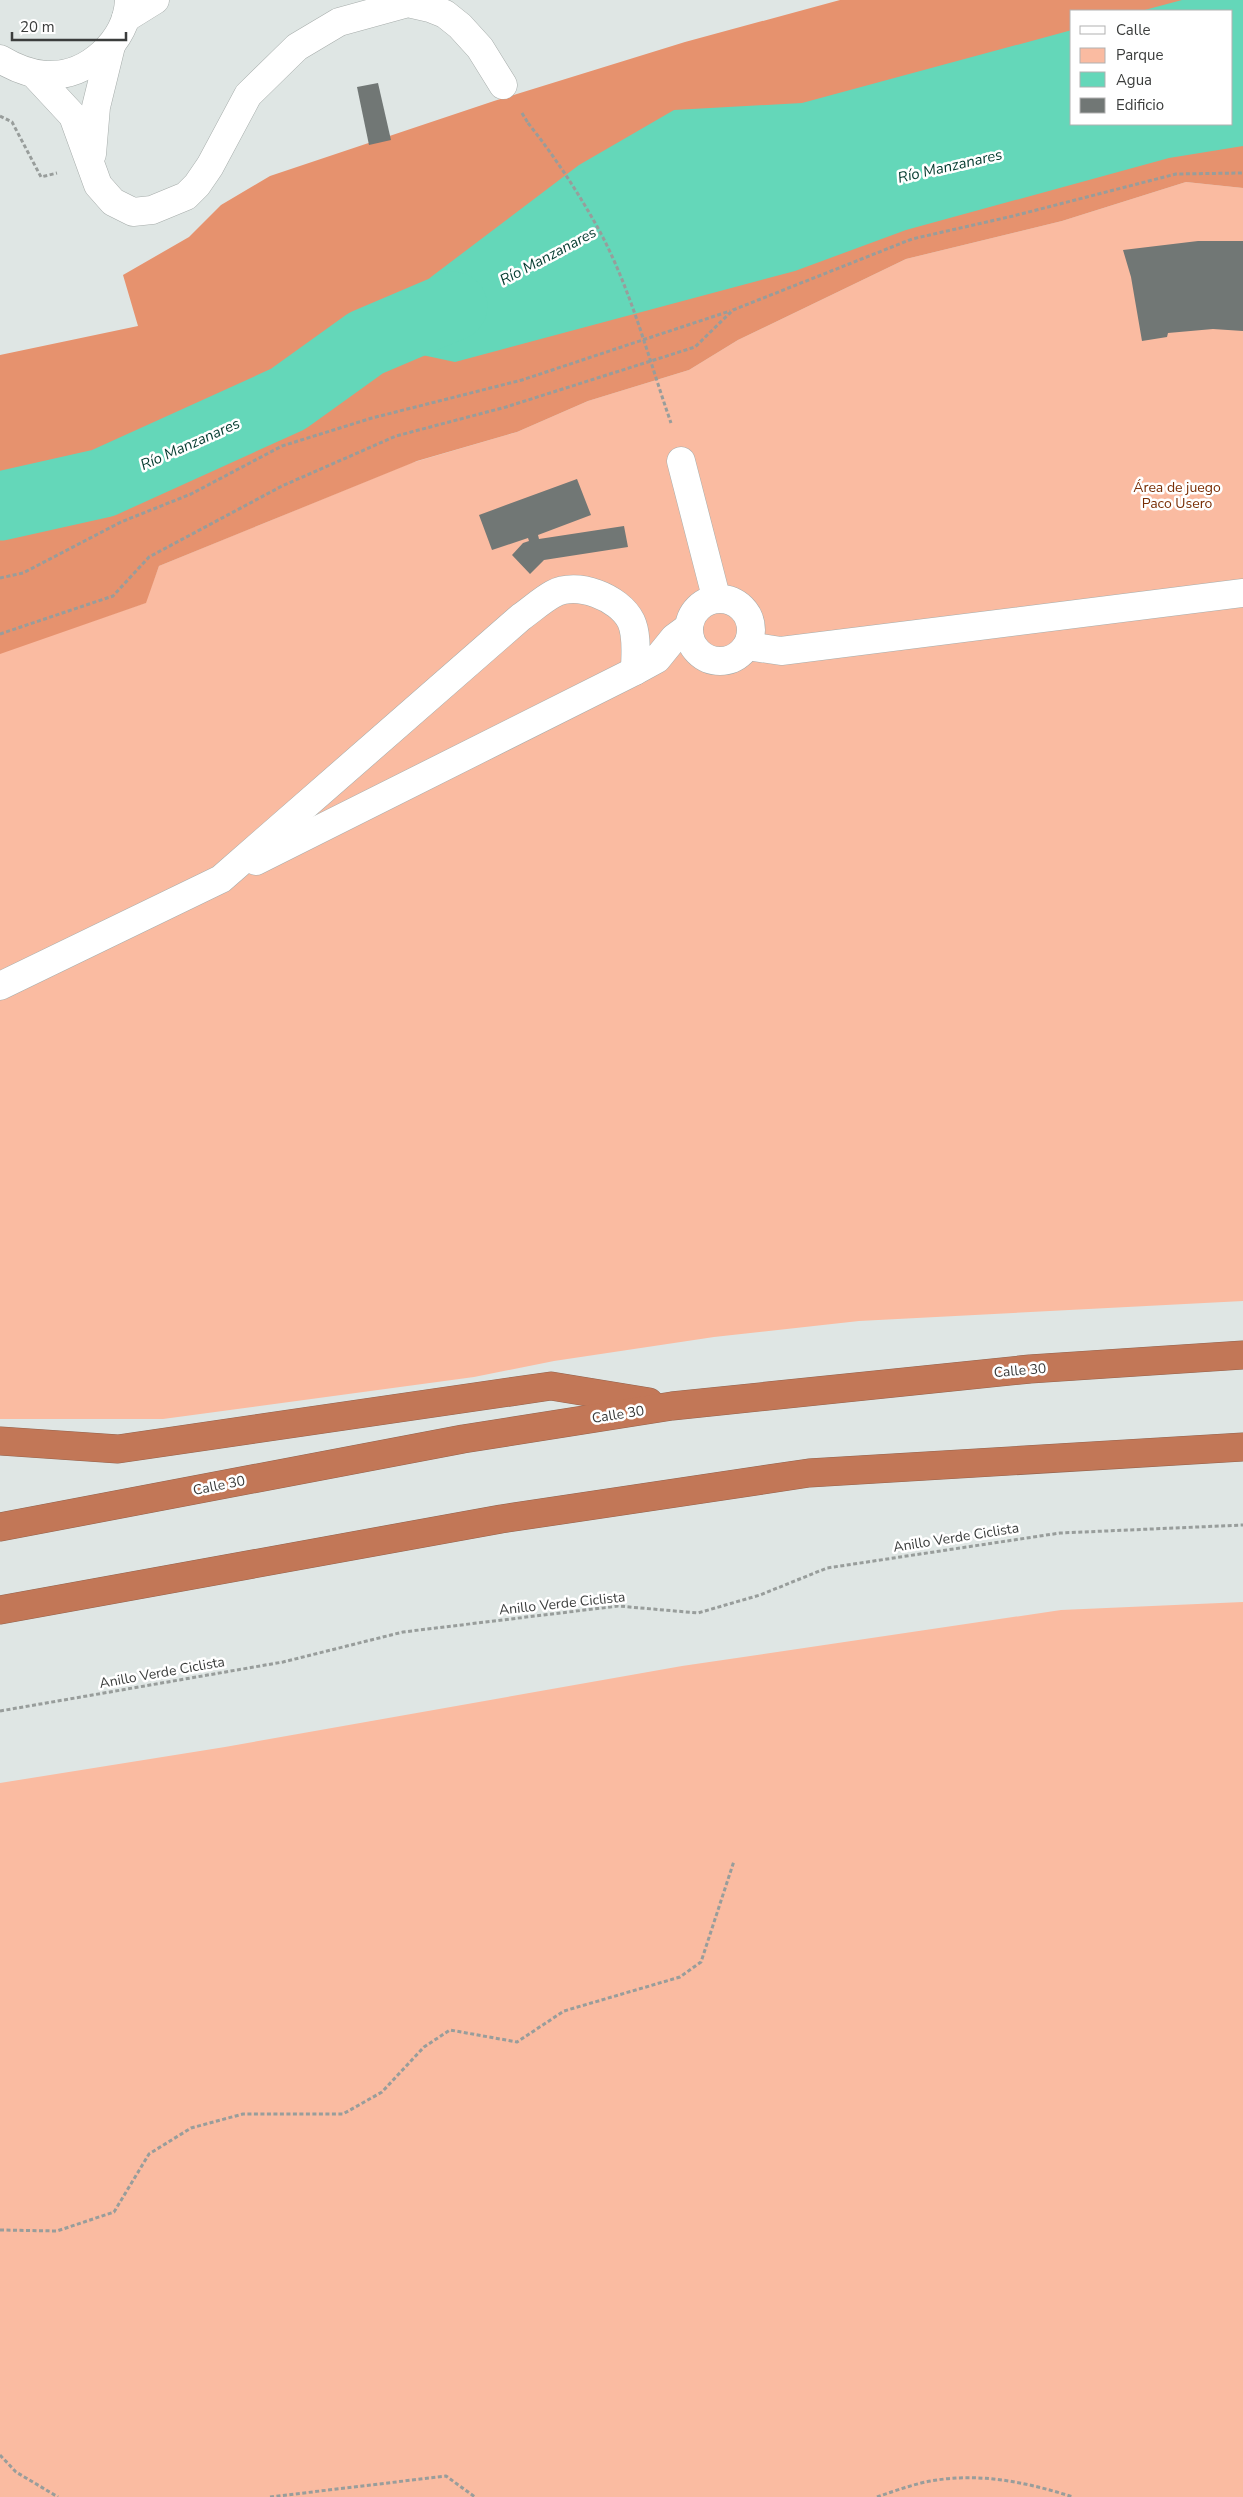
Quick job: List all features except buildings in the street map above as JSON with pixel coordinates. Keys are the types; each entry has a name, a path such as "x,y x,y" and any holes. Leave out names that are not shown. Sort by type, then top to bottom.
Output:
{"highway":[{"name":"Calle 30","path":"0,1527 463,1439 672,1406 1030,1369 1243,1355"},
{"path":"0,1441 118,1449 551,1386 672,1406"},
{"path":"0,1610 501,1518 809,1473 1243,1447"}],"street":[{"path":"11,67 48,76 76,70 89,64 111,46 120,32 127,9 155,0"},
{"path":"11,67 74,116 98,185 114,202 133,212 152,210 175,202 197,185 210,166 248,95 297,47 340,22 408,3 445,14 460,26 480,48 504,85"},
{"path":"91,163 96,107 111,46"},
{"path":"681,461 714,589 714,599"},
{"path":"221,879 521,617 554,593 584,590 614,602 624,611 632,622 635,637 634,672"},
{"path":"747,646 781,652 1243,593"},
{"path":"0,986 221,879 634,672 657,659 674,638 689,627 697,609 714,599 735,602 742,608 751,626 747,646 731,659 721,661 711,660 701,655 694,648 689,627"}],"path":[{"path":"0,116 12,122 41,177 91,163"},
{"path":"528,122 558,160 600,232 630,303 671,423"},
{"path":"0,578 24,573 121,522 191,494 282,446 372,418 522,380 733,310 912,239 1013,216 1176,174 1243,173"},
{"path":"0,634 113,596 149,557 282,486 396,436 506,407 695,347 733,310"},
{"name":"Anillo Verde Ciclista","path":"0,1711 283,1662 403,1632 618,1606 698,1613 760,1595 827,1568 1060,1533 1243,1525"},
{"path":"0,2230 57,2232 114,2212 149,2154 191,2128 243,2114 343,2114 382,2092 424,2047 450,2030 517,2042 564,2011 680,1978 701,1962 734,1861"},
{"path":"0,2455 16,2472 58,2497"},
{"path":"270,2497 446,2476 475,2497"},
{"path":"877,2497 922,2483 971,2477 1030,2483 1073,2497"}],"green space":[{"name":"Área de juego Paco Usero","path":"1186,182 1243,188 1243,1301 859,1321 714,1337 554,1361 474,1377 163,1419 0,1419 0,653 145,603 159,566 411,463 517,432 588,401 689,370 738,340 906,259 1062,221"},
{"path":"1243,1602 1243,2497 0,2497 0,1783 225,1747 682,1666 1061,1610"}],"shaded area":[{"path":"840,0 1243,0 1243,188 1186,182 1062,221 906,259 738,340 689,370 588,401 517,432 417,461 159,566 146,603 0,654 0,355 138,326 123,275 189,237 221,205 270,176 494,101 685,42"}],"water":[{"path":"1182,0 1243,0 1243,146 1169,158 906,230 795,271 455,362 366,343 431,277 579,165 674,110 802,103 1070,31 1070,125 1233,125 1233,10 1145,10"}],"waterway":[{"name":"Río Manzanares","path":"0,506 103,483 288,399 366,343 453,306"}]}
